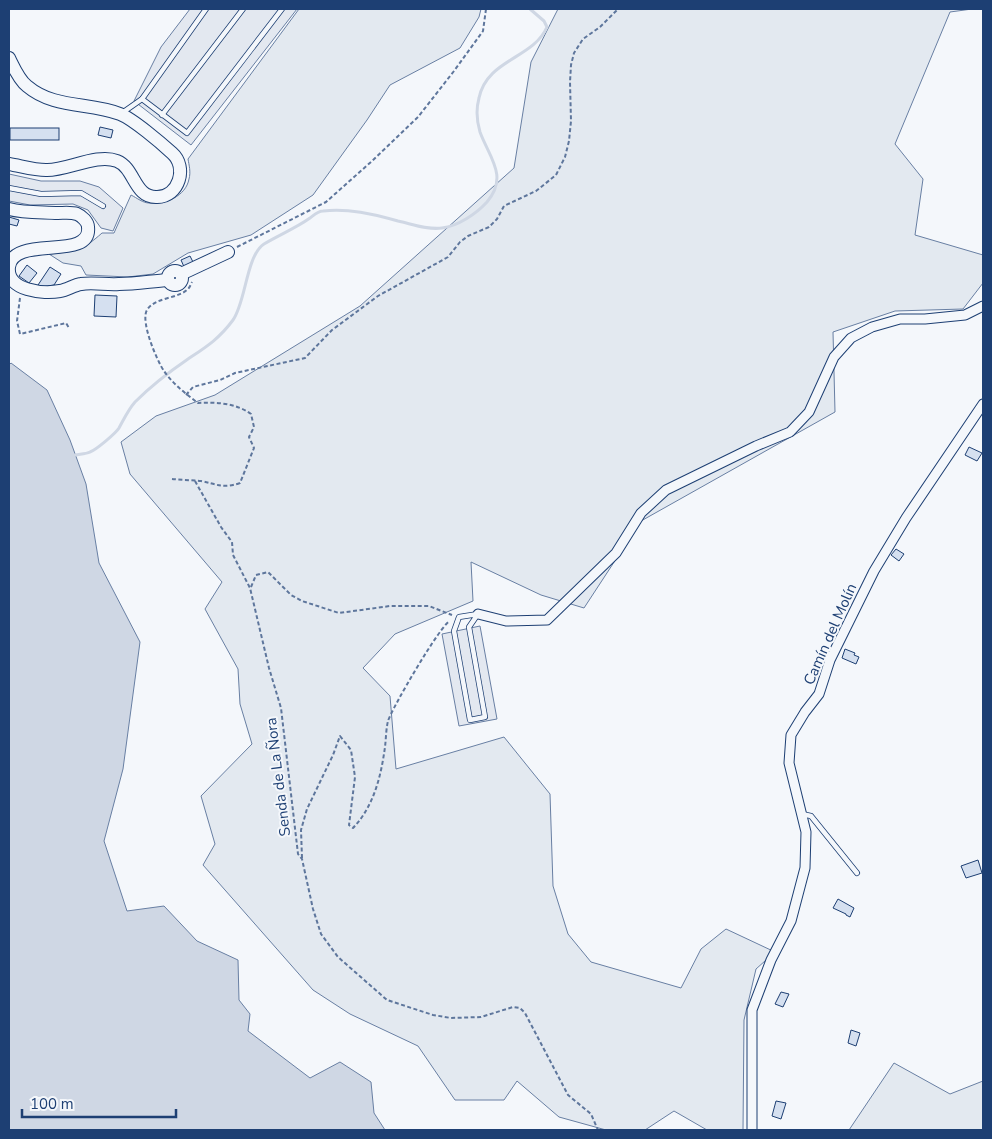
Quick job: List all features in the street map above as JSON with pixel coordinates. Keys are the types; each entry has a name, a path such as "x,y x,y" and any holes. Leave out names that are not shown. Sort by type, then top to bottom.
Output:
{"street":[{"path":"9,58 26,86 56,102 121,114 158,140 176,157 180,166 181,176 167,196 155,198 143,193 127,168 117,161 89,161 47,171 9,164"},
{"path":"9,209 32,212 76,213 83,217 88,226 88,234 84,241 72,246 21,252 13,257 9,266 10,276 15,283 24,288 42,292 61,291 82,284 121,284 168,280 172,272 177,271 181,274 228,252"},
{"path":"478,614 506,621 547,620 616,554 641,513 666,490 756,446 790,432 809,412 834,356 852,338 872,327 900,319 925,319 965,315 983,306"},
{"name":"Camín del Molín","path":"752,1130 752,1010 771,960 791,921 805,868 806,832 789,763 792,735 805,712 819,694 830,660 874,571 906,518 983,404"}],"lane":[{"path":"121,114 142,99 206,9"},
{"path":"162,115 243,9"},
{"path":"142,99 187,133 282,9"},
{"path":"9,188 41,194 81,193 103,206"},
{"path":"478,614 469,627 486,717 470,720 454,632 459,618 478,614"},
{"path":"802,814 811,816 857,873"}],"path":[{"path":"228,252 326,202 418,118 483,31 486,9"},
{"path":"186,395 193,387 220,380 235,372 306,358 332,330 378,296 448,257 460,242 468,236 489,227 497,219 504,206 536,191 556,175 565,157 569,141 571,121 570,82 574,53 583,39 600,27 618,9"},
{"path":"172,479 230,487 240,483 254,448 249,437 254,427 252,414 245,409 216,402 198,403 186,395 165,373 152,345 144,320 147,310 155,304 188,289 194,279"},
{"path":"24,288 17,321 20,334 66,323 69,328"},
{"name":"Senda de La Ñora","path":"195,481 212,513 232,542 233,554 250,588 269,668 281,708 298,854 302,859 313,909 321,934 338,956 388,1000 433,1015 451,1018 481,1017 513,1007 520,1008 568,1096 591,1114 598,1130"},
{"path":"250,588 256,575 268,572 291,595 302,602 339,614 390,606 429,606 459,618"},
{"path":"302,859 301,830 307,809 340,736 351,750 355,777 349,824 353,828 362,819 380,778 388,721 396,702 412,678 433,639 446,622 459,618"}],"shaded area":[{"path":"190,9 297,9 191,145 134,101 161,47"},
{"path":"299,9 481,9 479,17 460,48 390,85 313,195 251,235 188,253 153,274 128,277 86,275 81,266 63,263 49,254 78,249 102,233 114,233 131,195 147,203 155,203 168,201 179,195 187,185 190,176 188,159"},
{"path":"558,9 972,9 950,12 895,144 923,179 915,235 983,255 983,283 963,309 895,311 833,332 835,412 641,521 584,608 541,595 471,562 473,601 395,634 363,668 390,696 396,769 504,737 550,794 553,886 568,934 591,962 681,988 701,949 726,929 775,952 756,969 744,1020 743,1130 707,1130 674,1111 645,1130 606,1130 559,1117 517,1081 504,1100 455,1100 418,1046 350,1014 313,990 203,865 215,844 201,796 252,744 240,704 238,669 205,609 222,582 130,474 121,442 156,416 215,395 360,306 514,168 531,62"},
{"path":"9,174 41,181 80,181 99,187 123,208 113,231 101,228 88,210 73,204 30,205 9,201"},
{"path":"11,363 47,390 70,440 86,484 99,563 140,642 123,769 104,841 127,911 164,906 197,941 238,960 239,1000 250,1014 248,1031 310,1078 340,1062 371,1082 374,1113 385,1130 9,1130 9,365"},
{"path":"480,626 497,719 459,726 442,634"},
{"path":"894,1063 950,1094 983,1081 983,1130 849,1130"}],"building":[{"path":"100,127 113,130 111,138 98,135"},
{"path":"10,128 59,128 59,140 10,140"},
{"path":"9,217 19,220 17,226 9,224"},
{"path":"190,256 194,264 185,269 181,260"},
{"path":"27,265 37,273 29,283 19,276"},
{"path":"50,267 61,274 54,285 42,287 38,285"},
{"path":"95,295 117,296 116,317 94,316"},
{"path":"969,447 982,453 977,461 965,455"},
{"path":"896,549 904,554 899,561 891,555"},
{"path":"845,649 859,657 856,664 842,658"},
{"path":"978,860 982,873 966,878 961,866"},
{"path":"838,899 854,908 850,917 833,908"},
{"path":"781,992 789,994 783,1007 775,1004"},
{"path":"851,1030 860,1033 856,1046 848,1043"},
{"path":"776,1101 786,1103 781,1119 772,1116"}],"waterway":[{"path":"75,455 90,452 106,441 119,428 130,408 141,396 167,374 212,342 228,327 241,302 253,258 264,244 321,211 342,210 360,212 436,228 448,227 460,222 483,206 493,193 497,175 479,128 477,111 479,98 484,85 491,75 532,46 547,27 544,21 530,9"}]}
